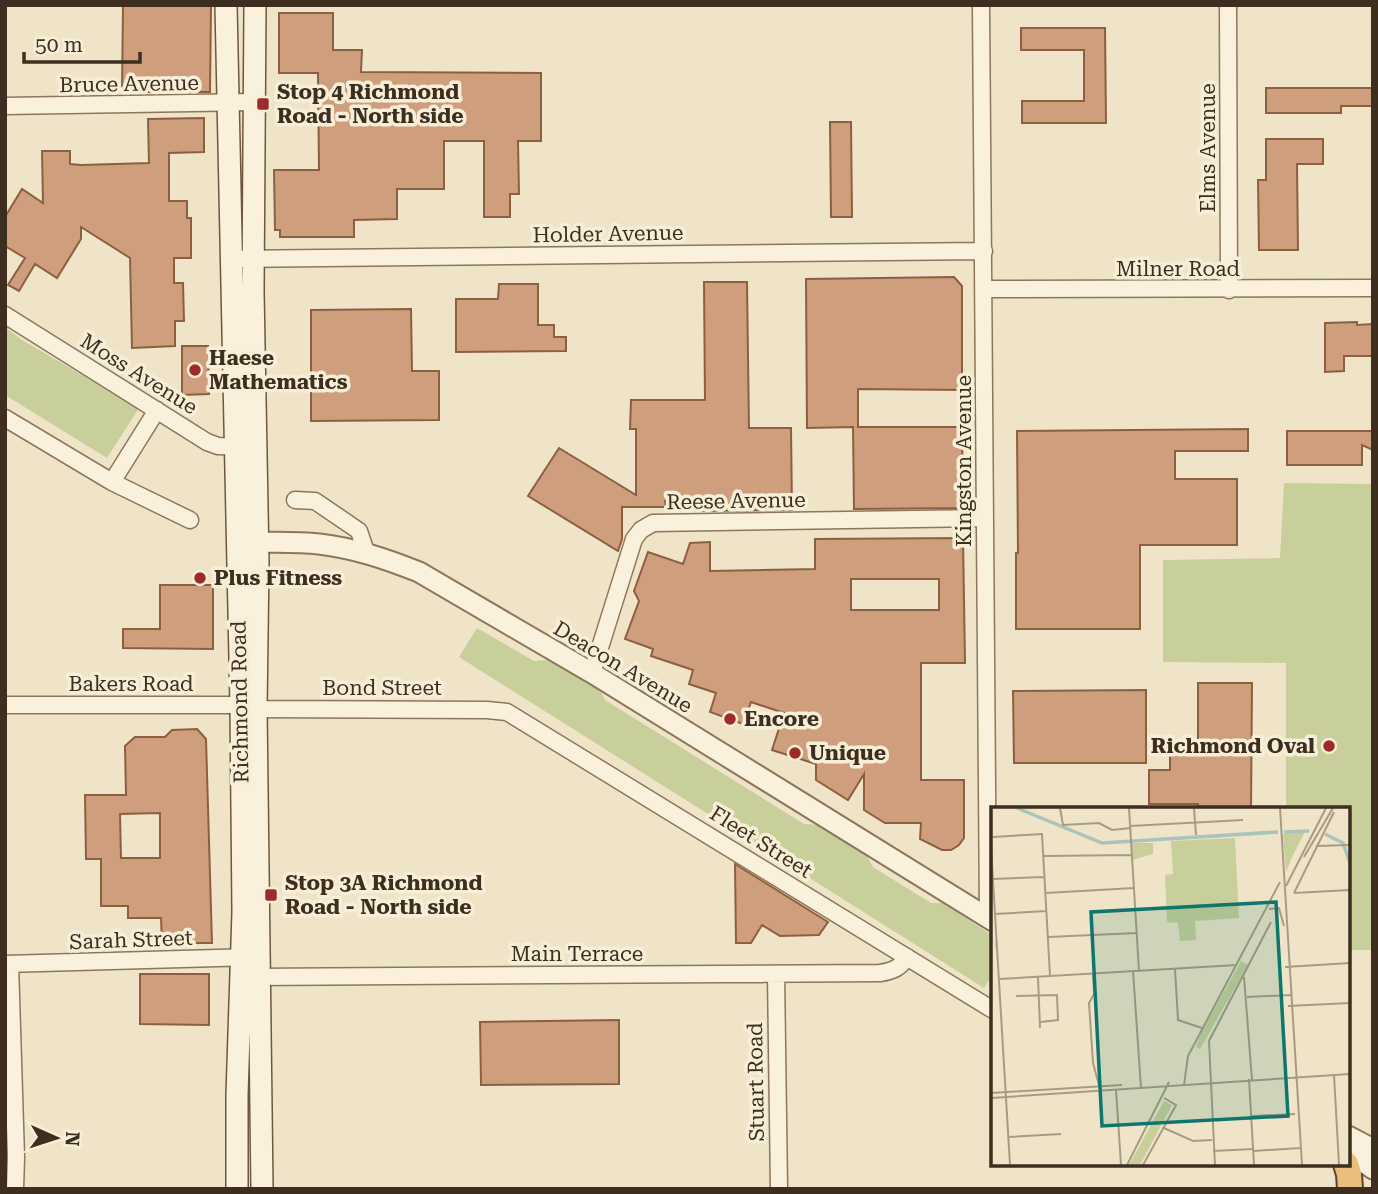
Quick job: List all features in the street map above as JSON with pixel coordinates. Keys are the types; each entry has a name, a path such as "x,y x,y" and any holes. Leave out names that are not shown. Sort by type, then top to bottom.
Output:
{"highway":[{"path":"1347,1166 1350,1189"}],"main road":[{"name":"Richmond Road","path":"226,5 226,104 243,259"},
{"name":"Richmond Road","path":"255,5 254,102 243,259 248,542 250,967 262,1189"},
{"name":"Richmond Road","path":"237,1189 250,967"}],"street":[{"name":"Kingston Avenue","path":"981,5 990,919"},
{"name":"Elms Avenue","path":"1228,5 1229,290"},
{"name":"Bruce Avenue","path":"5,106 254,102"},
{"name":"Holder Avenue","path":"243,259 984,251"},
{"name":"Milner Road","path":"984,289 1373,288"},
{"name":"Moss Avenue","path":"5,315 207,442 218,446 246,447"},
{"path":"112,481 157,410"},
{"path":"5,418 112,481 190,520"},
{"path":"295,500 315,501 359,531 366,552"},
{"name":"Reese Avenue","path":"592,673 634,539 641,530 653,523 985,518"},
{"name":"Deacon Avenue","path":"248,542 318,544 366,552 419,572 592,673 990,919"},
{"name":"Bakers Road","path":"5,705 249,707"},
{"name":"Bond Street","path":"249,707 507,712"},
{"name":"Fleet Street","path":"507,712 991,1009"},
{"name":"Main Terrace","path":"250,967 882,973 901,966 907,957"},
{"path":"8,964 15,1189"},
{"name":"Sarah Street","path":"8,964 250,967"},
{"name":"Stuart Road","path":"776,974 779,1189"},
{"path":"1350,1137 1373,1149"},
{"path":"1350,1153 1373,1169"}],"green space":[{"path":"5,327 22,340 139,408 107,458 5,395"},
{"name":"Richmond Oval","path":"1284,483 1373,484 1373,950 1350,950 1350,807 1286,807 1286,663 1163,662 1163,560 1280,558"},
{"path":"477,628 534,661 547,660 599,689 605,700 804,824 818,825 867,856 873,867 931,903 943,903 991,935 991,976 984,988 459,657"}],"building":[{"path":"123,5 211,5 210,92 122,92"},
{"path":"279,13 333,13 333,50 362,50 361,72 541,73 541,141 518,141 519,194 510,194 510,217 484,217 484,141 444,141 444,189 397,189 397,219 354,220 354,237 280,237 280,230 275,230 274,170 319,170 318,73 279,73"},
{"path":"1021,28 1105,28 1106,123 1022,123 1022,101 1084,101 1084,50 1021,50"},
{"path":"1266,88 1373,88 1373,106 1341,106 1341,113 1266,113"},
{"path":"204,118 204,152 169,153 169,201 187,201 187,218 191,218 191,258 174,258 174,283 183,283 184,321 175,321 175,346 132,348 130,258 81,227 81,239 57,278 35,264 19,291 8,285 25,258 5,246 5,217 22,189 43,203 42,151 70,151 70,164 149,163 148,119"},
{"path":"830,122 851,122 852,217 831,217"},
{"path":"1266,139 1323,139 1323,164 1297,164 1298,250 1259,250 1258,180 1266,180"},
{"path":"954,277 962,286 962,390 858,389 858,427 962,427 963,508 854,509 853,427 807,428 806,279"},
{"path":"704,282 747,282 749,428 791,428 792,510 696,511 696,500 665,501 666,507 622,507 622,539 618,551 528,496 559,448 636,495 636,429 630,429 631,400 705,400"},
{"path":"499,284 538,284 538,325 554,325 554,337 566,337 566,351 456,352 456,299 498,299"},
{"path":"411,309 412,371 439,371 439,420 311,421 311,310"},
{"path":"1357,322 1357,325 1373,324 1373,356 1344,356 1344,371 1325,372 1325,323"},
{"name":"Haese Mathematics","path":"182,346 208,346 209,394 182,395"},
{"path":"1248,429 1248,451 1175,451 1175,479 1237,479 1237,545 1140,545 1140,629 1016,629 1017,431"},
{"path":"1287,431 1373,431 1373,450 1362,445 1362,465 1287,465"},
{"path":"963,538 965,663 921,663 921,780 964,780 964,838 951,850 942,850 920,839 921,823 885,823 864,810 864,774 848,800 816,780 816,764 772,750 784,713 751,702 743,724 710,712 716,693 689,684 693,670 651,656 653,649 625,639 639,601 634,591 648,552 683,564 690,543 710,542 710,571 815,569 815,539","holes":["851,579 939,579 939,610 851,610"]},
{"path":"160,585 213,585 213,649 123,648 123,629 160,629"},
{"path":"1198,683 1252,683 1251,807 1149,804 1149,770 1170,770 1170,748 1198,748"},
{"path":"1146,690 1146,763 1014,763 1013,691"},
{"path":"197,729 206,739 212,943 162,943 161,918 128,918 128,906 101,906 101,859 86,859 85,795 126,795 125,746 135,737 165,737 172,730","holes":["160,813 160,858 121,858 120,814"]},
{"path":"735,864 828,922 819,935 780,936 762,925 751,943 736,943"},
{"path":"140,974 209,974 209,1025 140,1024"},
{"path":"619,1020 619,1084 481,1085 480,1022"}],"place":[{"name":"Stop 4 Richmond Road - North side","path":"263,104"},
{"name":"Haese Mathematics","path":"195,370"},
{"name":"Plus Fitness","path":"200,578"},
{"name":"Encore","path":"730,719"},
{"name":"Richmond Oval","path":"1329,746"},
{"name":"Unique","path":"795,753"},
{"name":"Stop 3A Richmond Road - North side","path":"271,895"}]}
